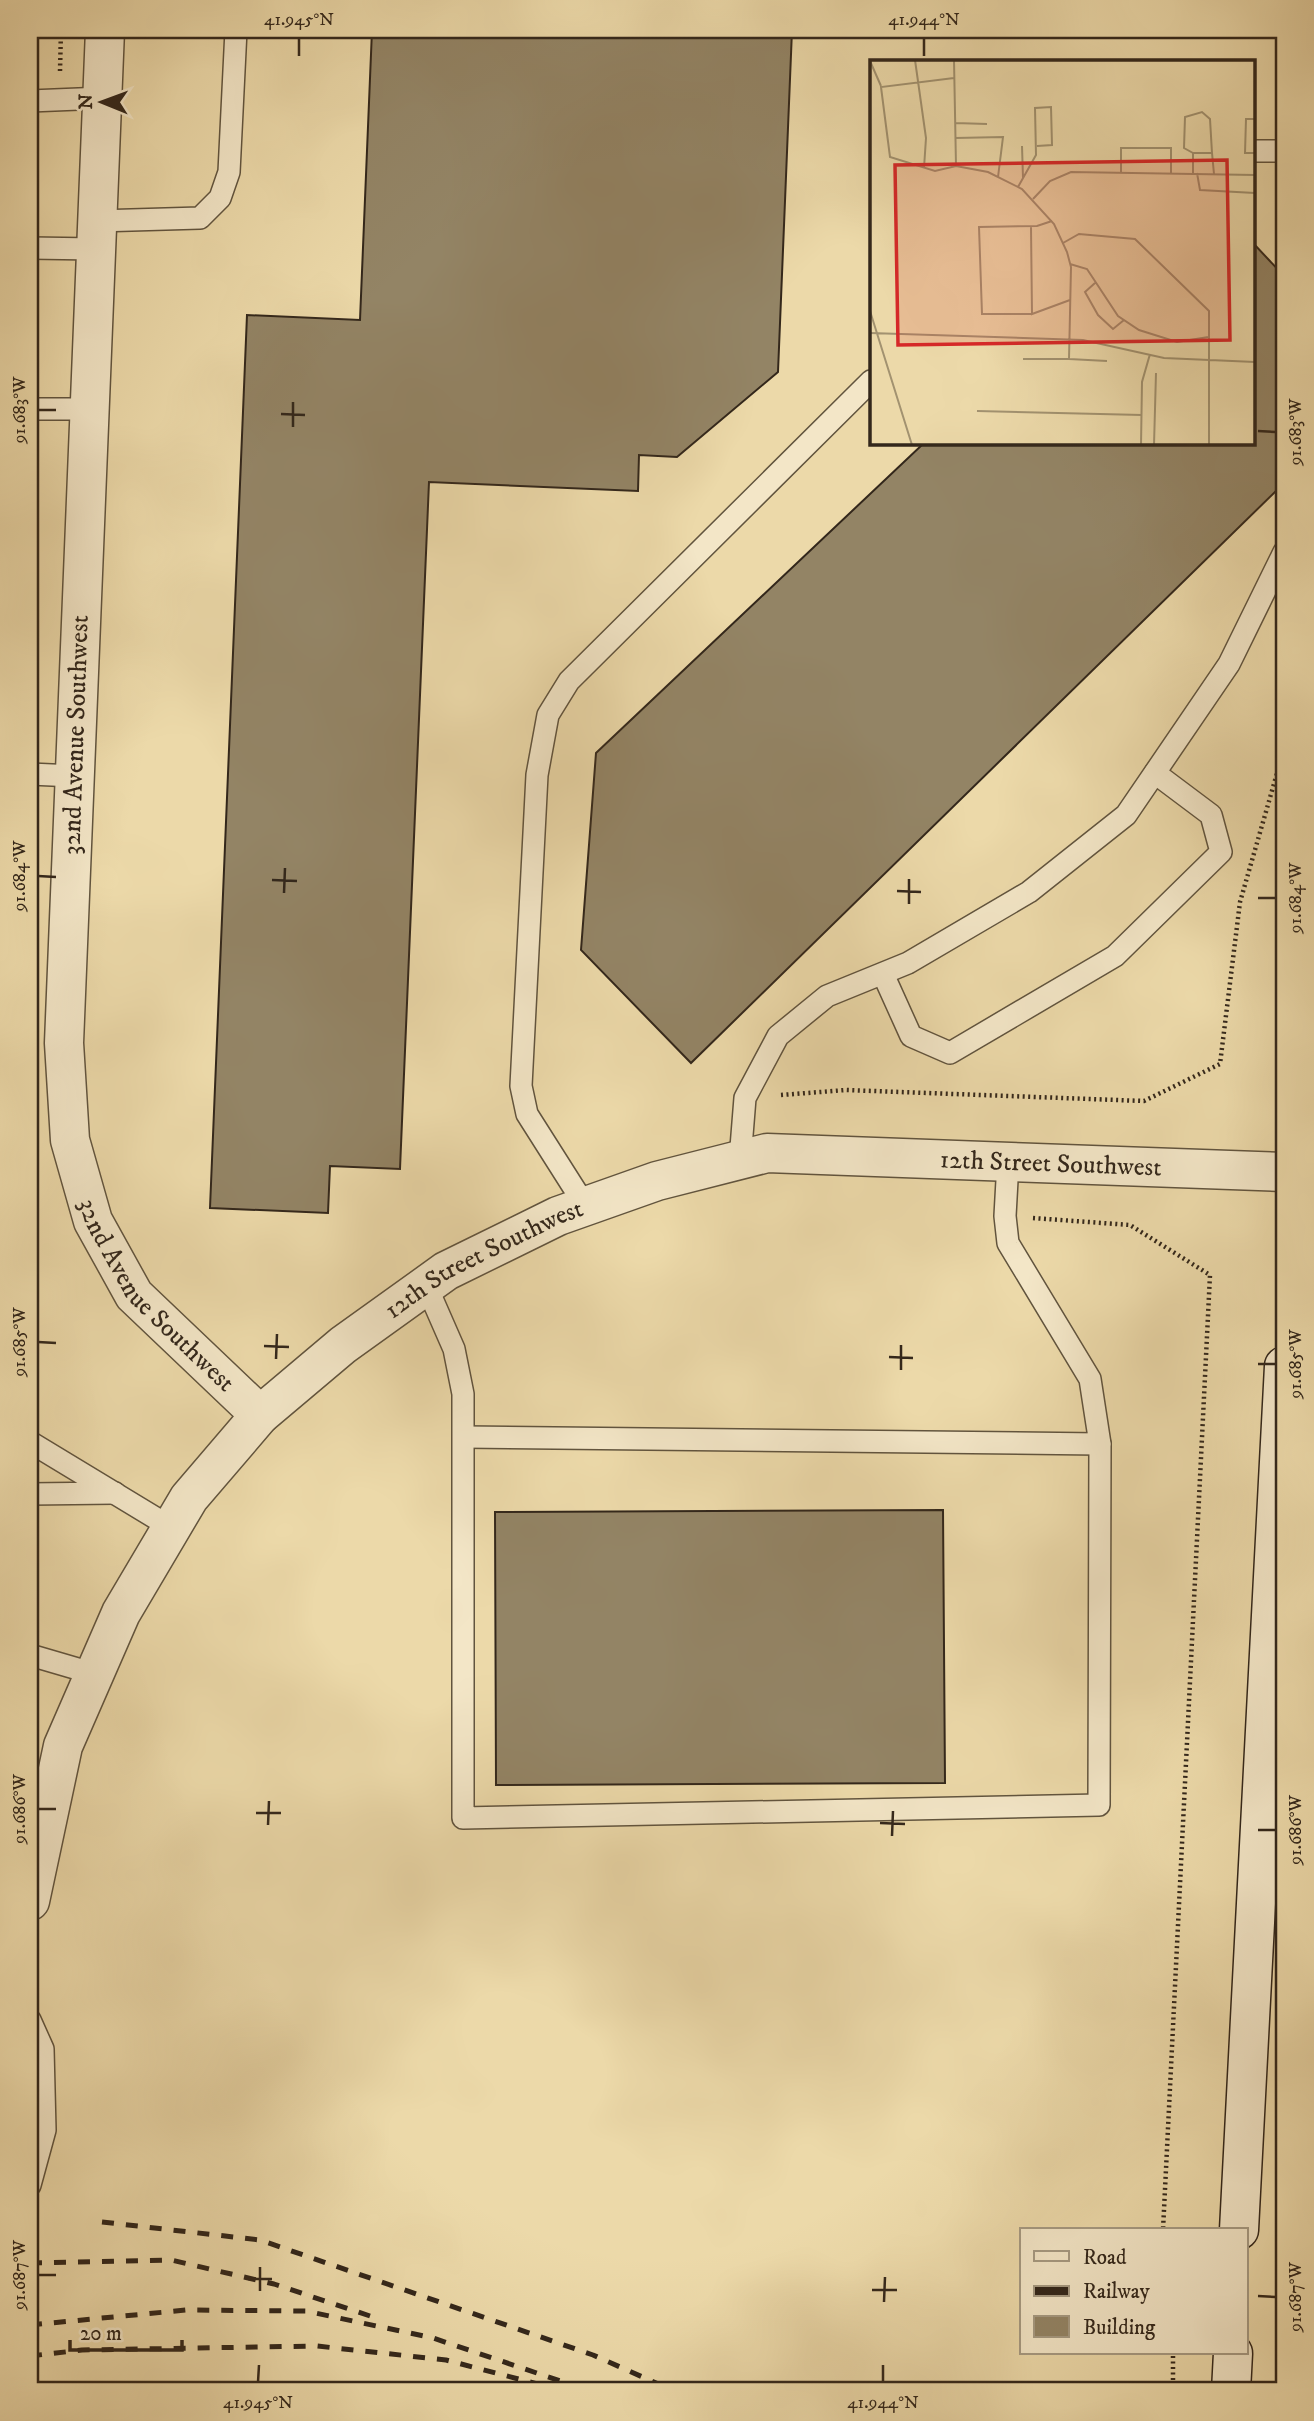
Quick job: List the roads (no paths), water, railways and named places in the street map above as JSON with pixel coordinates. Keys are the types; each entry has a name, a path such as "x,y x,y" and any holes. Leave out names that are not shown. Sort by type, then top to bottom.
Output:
{"street":[{"name":"32nd Avenue Southwest","path":"105,30 65,1043 70,1140 93,1221 134,1295 260,1415"},
{"name":"12th Street Southwest","path":"30,1900 64,1746 121,1614 189,1498 260,1415 343,1345 458,1265 558,1216 657,1181 767,1153 1284,1172"},
{"path":"1239,2228 1284,1366"}],"lane":[{"path":"30,248 200,218 220,198 229,172 236,30"},
{"path":"30,101 103,98"},
{"path":"1254,150 1284,151"},
{"path":"586,1207 527,1114 522,1086 537,775 548,715 569,681 870,382"},
{"path":"30,409 90,409"},
{"path":"740,1160 746,1098 778,1036 827,996 908,963 1029,892 1126,815 1229,664 1284,552"},
{"path":"883,974 911,1037 950,1053 1115,956 1221,852 1211,815 1155,773"},
{"path":"30,774 74,776"},
{"path":"426,1285 454,1349 463,1394 463,1818 1099,1805 1100,1444 1090,1379 1008,1243 1005,1216 1008,1162"},
{"path":"464,1437 1100,1444"},
{"path":"30,1442 172,1528"},
{"path":"30,1494 115,1493"},
{"path":"30,1655 95,1674"},
{"path":"30,2020 43,2049 45,2130 30,2185"}],"railway":[{"path":"102,2222 260,2240 593,2355 674,2391"},
{"path":"30,2263 171,2260 274,2284 370,2316"},
{"path":"30,2325 186,2310 306,2311 433,2338 590,2391"},
{"path":"30,2356 82,2350 317,2346 446,2360 549,2387"}]}
